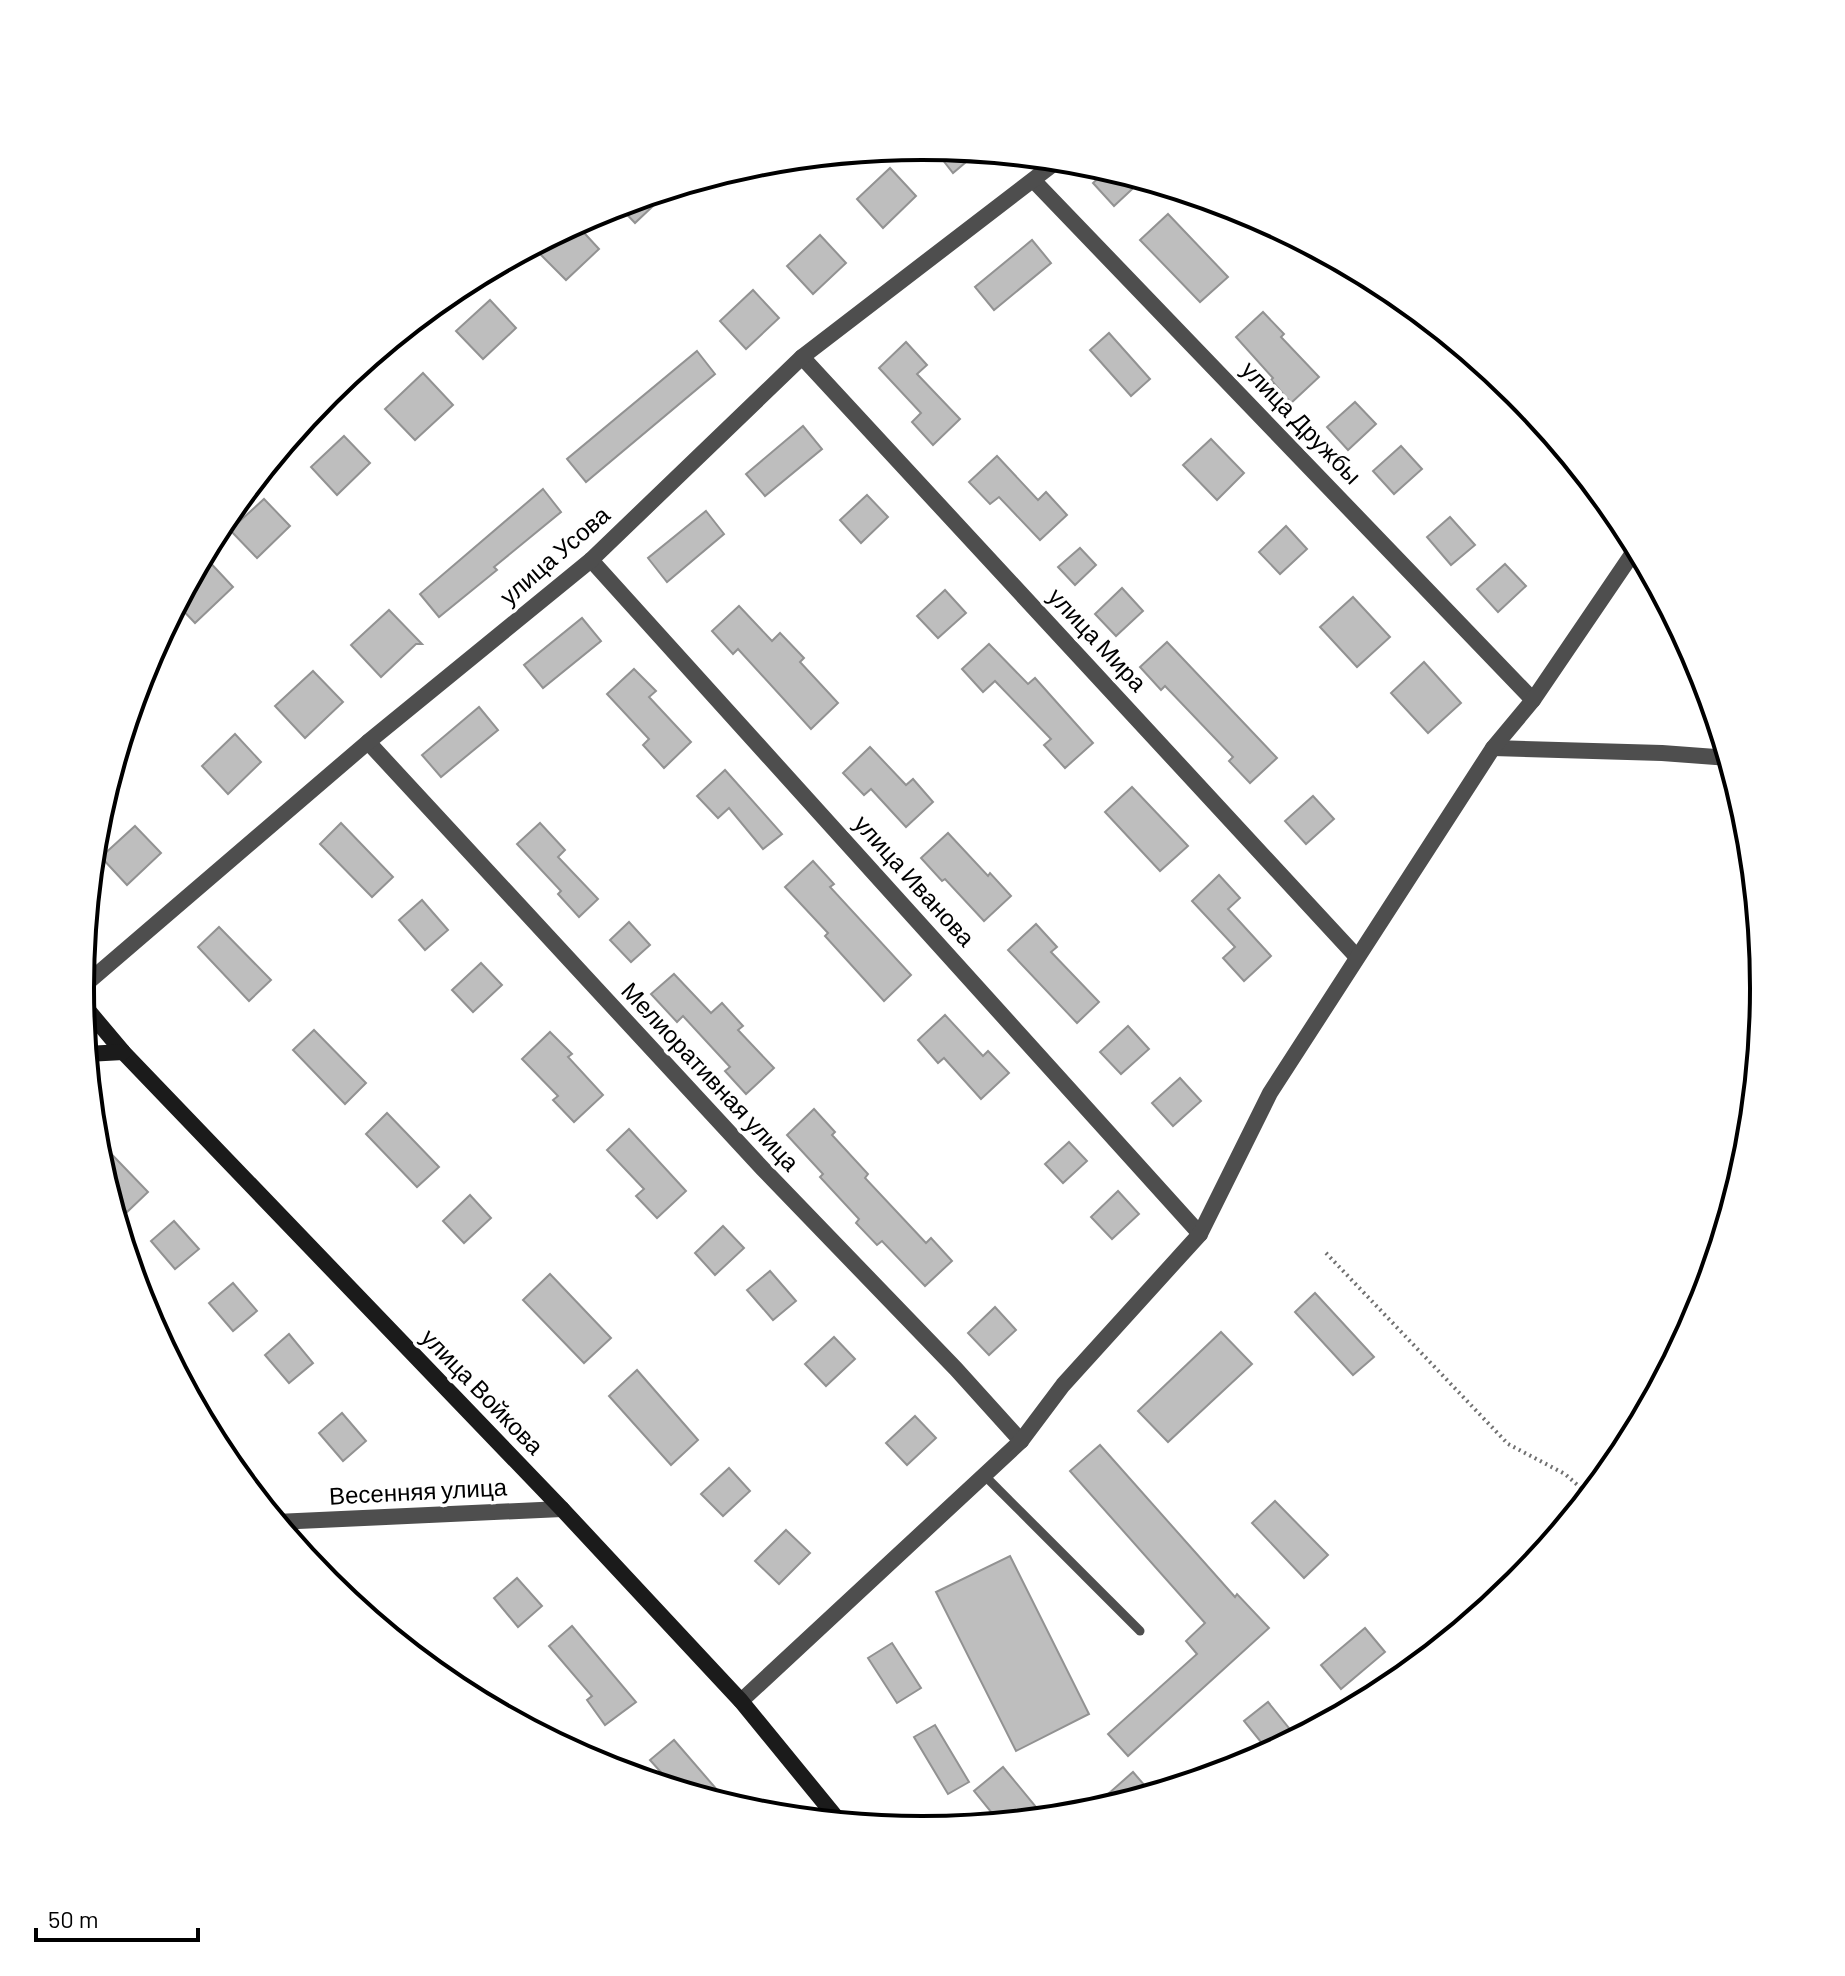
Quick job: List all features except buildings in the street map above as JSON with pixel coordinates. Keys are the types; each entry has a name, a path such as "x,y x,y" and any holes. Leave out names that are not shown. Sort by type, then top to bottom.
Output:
{"main road":[{"name":"улица Войкова","path":"95,1019 123,1052 562,1509 741,1701 825,1810"},
{"path":"97,1053 123,1052"}],"street":[{"name":"улица Усова","path":"94,977 368,742 591,560 802,357 1048,170"},
{"name":"улица Дружбы","path":"1034,181 1533,700"},
{"name":"улица Мира","path":"802,357 1356,956"},
{"path":"741,1701 1021,1441 1063,1385 1200,1234 1270,1093 1356,956 1493,748 1533,700 1630,558"},
{"name":"улица Иванова","path":"591,560 1200,1234"},
{"name":"Мелиоративная улица","path":"368,742 763,1169 1021,1441"},
{"path":"1493,748 1718,757"},
{"name":"Весенняя улица","path":"289,1521 562,1509"}],"lane":[{"path":"984,1475 1140,1631"}],"path":[{"path":"1326,1253 1508,1444 1565,1474 1582,1489"}]}
